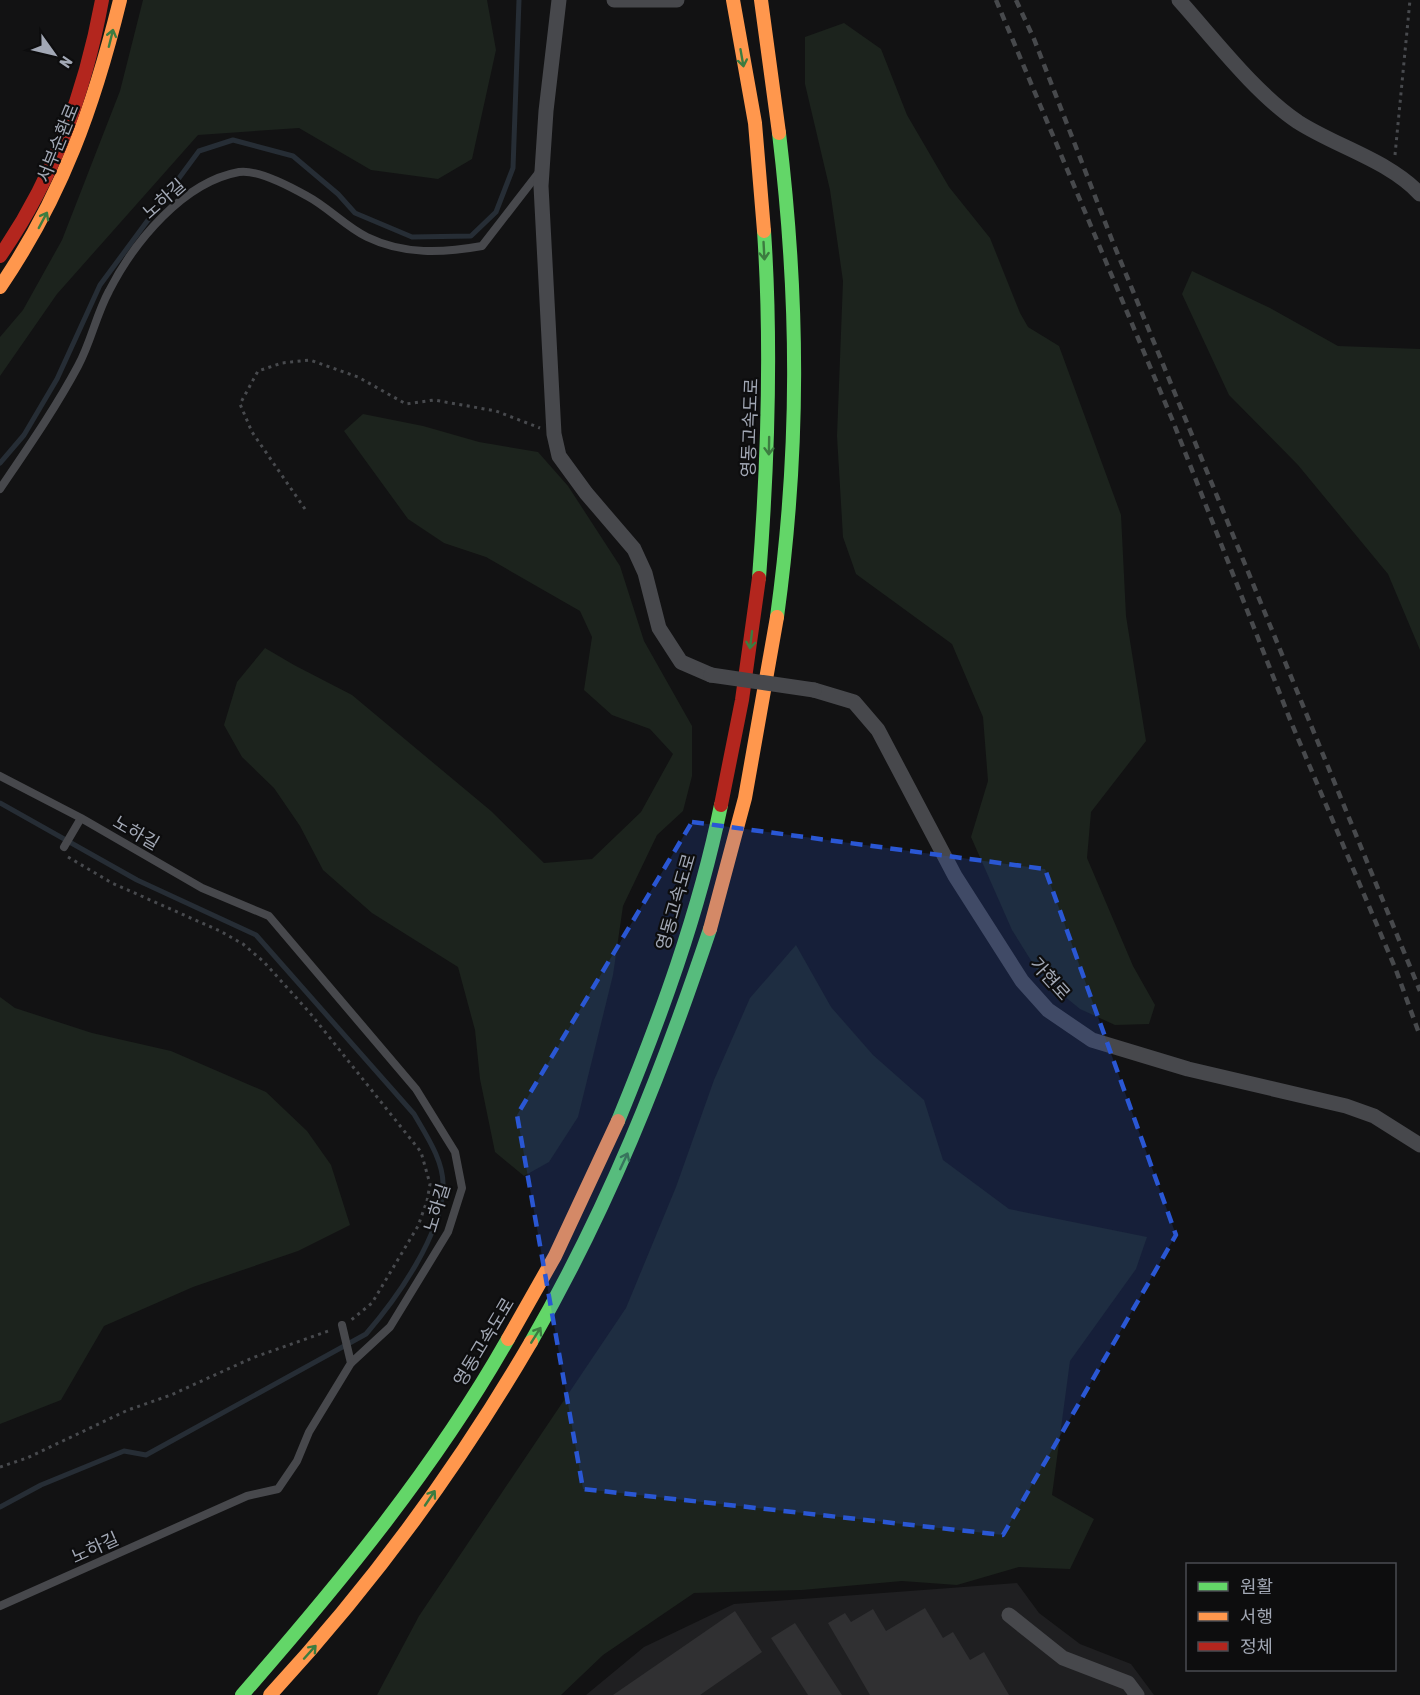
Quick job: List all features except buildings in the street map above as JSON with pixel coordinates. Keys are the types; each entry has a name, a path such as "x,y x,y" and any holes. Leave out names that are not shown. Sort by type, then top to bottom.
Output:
{"main road":[{"name":"서부순환로","path":"0,256 36,201 58,152 95,44 102,0"},
{"name":"서부순환로","path":"0,287 28,249 77,150 96,94 120,0"},
{"name":"영동고속도로","path":"242,1695 310,1618 371,1542 438,1449 498,1357 548,1269 623,1111 666,999 696,899 718,818 738,725 750,646 768,468 770,370 759,159 733,0"},
{"path":"270,1695 339,1620 423,1509 486,1416 543,1324 600,1214 645,1114 686,1011 718,907 745,804 765,700 779,610 792,498 796,360 792,247 783,143 761,0"}],"street":[{"name":"가현로","path":"559,0 542,167 554,434 559,456 586,494 634,549 645,573 659,628 681,662 711,675 814,690 854,702 878,729 955,876 1022,981 1047,1010 1092,1040 1188,1069 1374,1116 1420,1145"},
{"path":"614,0 677,0"},
{"path":"1179,0 1246,75 1295,120 1330,141 1394,172 1420,194"},
{"path":"1009,1616 1063,1658 1128,1683 1137,1695"}],"lane":[{"name":"노하길","path":"0,489 79,365 109,290 150,229 194,189 241,172 276,180 310,197 367,237 416,252 452,252 482,246 542,167"},
{"name":"노하길","path":"0,776 81,818 202,888 269,916 416,1089 455,1152 462,1188 448,1232 390,1327 351,1360 309,1432 297,1461 278,1489 247,1496 0,1606"},
{"path":"63,850 81,818"},
{"path":"342,1324 351,1360"}],"path":[{"path":"1394,172 1410,0"},
{"path":"305,509 252,432 240,404 258,371 282,363 310,360 358,377 406,404 434,400 495,411 554,434"},
{"path":"0,1467 27,1458 128,1410 171,1395 252,1358 357,1317 372,1303 418,1226 430,1184 420,1152 310,1013 264,962 243,944 220,931 111,883 63,850"}],"highlighted area":[{"path":"692,822 1045,869 1176,1235 1003,1535 583,1489 517,1115"}],"shaded area":[{"path":"143,0 487,0 496,50 472,159 438,179 371,170 299,128 198,135 57,294 0,376 0,337 23,310 62,240 120,91"},
{"path":"844,23 881,49 907,115 949,187 990,238 1020,313 1028,327 1059,346 1121,515 1126,616 1146,741 1091,812 1087,858 1133,966 1155,1005 1149,1024 1115,1025 1080,1009 1042,978 1012,930 971,837 988,781 983,717 952,644 856,574 843,537 837,436 843,281 830,190 805,84 805,37"},
{"path":"1192,271 1270,308 1338,346 1420,349 1420,650 1388,574 1298,465 1229,395 1182,294"},
{"path":"363,414 423,426 479,442 538,452 568,486 620,566 644,641 692,726 692,776 683,811 657,835 623,906 613,975 578,1117 549,1162 524,1176 495,1152 480,1079 475,1030 458,967 372,913 323,870 300,826 274,788 242,757 224,725 237,682 265,648 352,695 491,811 544,863 592,859 641,812 673,754 650,729 612,715 584,690 592,637 580,611 486,557 444,543 408,519 344,431"},
{"path":"796,945 831,1007 873,1055 924,1100 943,1160 1009,1209 1147,1237 1136,1269 1070,1361 1052,1495 1094,1519 1070,1569 1019,1567 957,1585 902,1581 802,1590 694,1593 603,1655 561,1695 377,1695 419,1616 626,1308 676,1187 714,1080 750,998"},
{"path":"0,997 15,1008 92,1033 171,1051 266,1092 307,1131 331,1165 350,1225 298,1251 193,1287 104,1326 61,1400 0,1424"},
{"path":"1017,1583 1039,1613 1080,1644 1131,1664 1154,1695 586,1695 644,1647 734,1604"}],"waterway":[{"path":"0,463 24,435 57,379 100,285 199,151 233,140 293,156 338,194 355,213 412,237 471,236 496,212 513,168 519,0"},
{"path":"0,803 137,880 256,935 414,1114 429,1139 443,1177 441,1205 426,1245 404,1284 366,1334 146,1455 124,1451 41,1485 0,1507"}],"railway":[{"path":"996,0 1172,419 1291,722 1396,970 1420,1036"},
{"path":"1016,0 1034,39 1112,240 1420,991"}],"traffic: fast":[{"path":"777,617 790,494 794,375 790,255 779,133"},
{"path":"759,578 768,405 768,318 764,231"},
{"path":"618,1121 649,1044 690,926 721,805"},
{"path":"531,1342 559,1292 609,1191 652,1089 710,929"},
{"path":"242,1695 350,1568 384,1524 480,1387 508,1339"}],"traffic: slow":[{"path":"0,287 41,219 74,149 99,77 120,0"},
{"path":"733,0 755,123 764,231"},
{"path":"761,0 779,133"},
{"path":"710,929 745,798 777,617"},
{"path":"508,1339 555,1256 618,1121"},
{"path":"270,1695 343,1612 410,1526 473,1436 531,1342"}],"traffic: jam":[{"path":"0,256 36,196 65,134 86,68 102,0"},
{"path":"721,805 742,700 759,578"}]}
